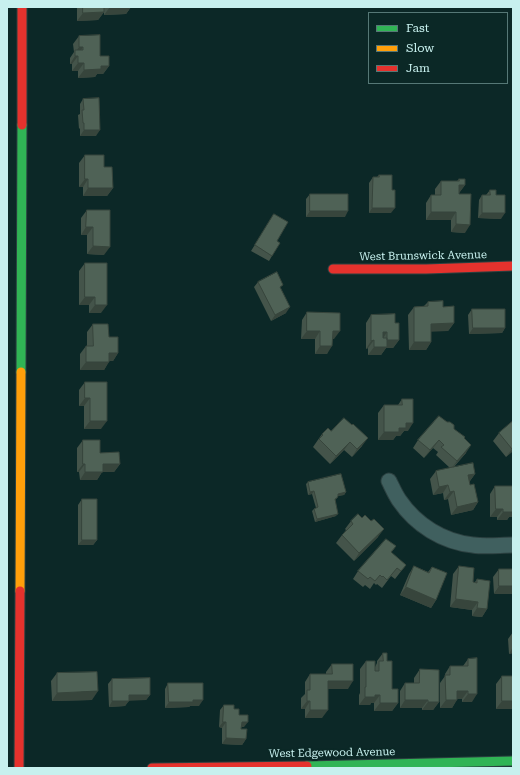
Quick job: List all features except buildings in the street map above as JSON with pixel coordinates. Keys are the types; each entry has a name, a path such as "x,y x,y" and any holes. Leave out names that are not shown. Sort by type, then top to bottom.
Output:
{"street":[{"path":"19,768 22,7"},
{"name":"West Brunswick Avenue","path":"333,269 513,266"},
{"path":"389,481 399,500 410,514 429,530 444,539 473,545 513,545"},
{"name":"West Edgewood Avenue","path":"152,768 369,766 513,761"}],"traffic: fast":[{"path":"21,372 22,125"},
{"path":"307,766 513,761"}],"traffic: slow":[{"path":"20,591 21,372"}],"traffic: jam":[{"path":"22,7 22,125"},
{"path":"333,269 426,269 513,266"},
{"path":"19,768 20,591"},
{"path":"152,768 307,766"}]}
